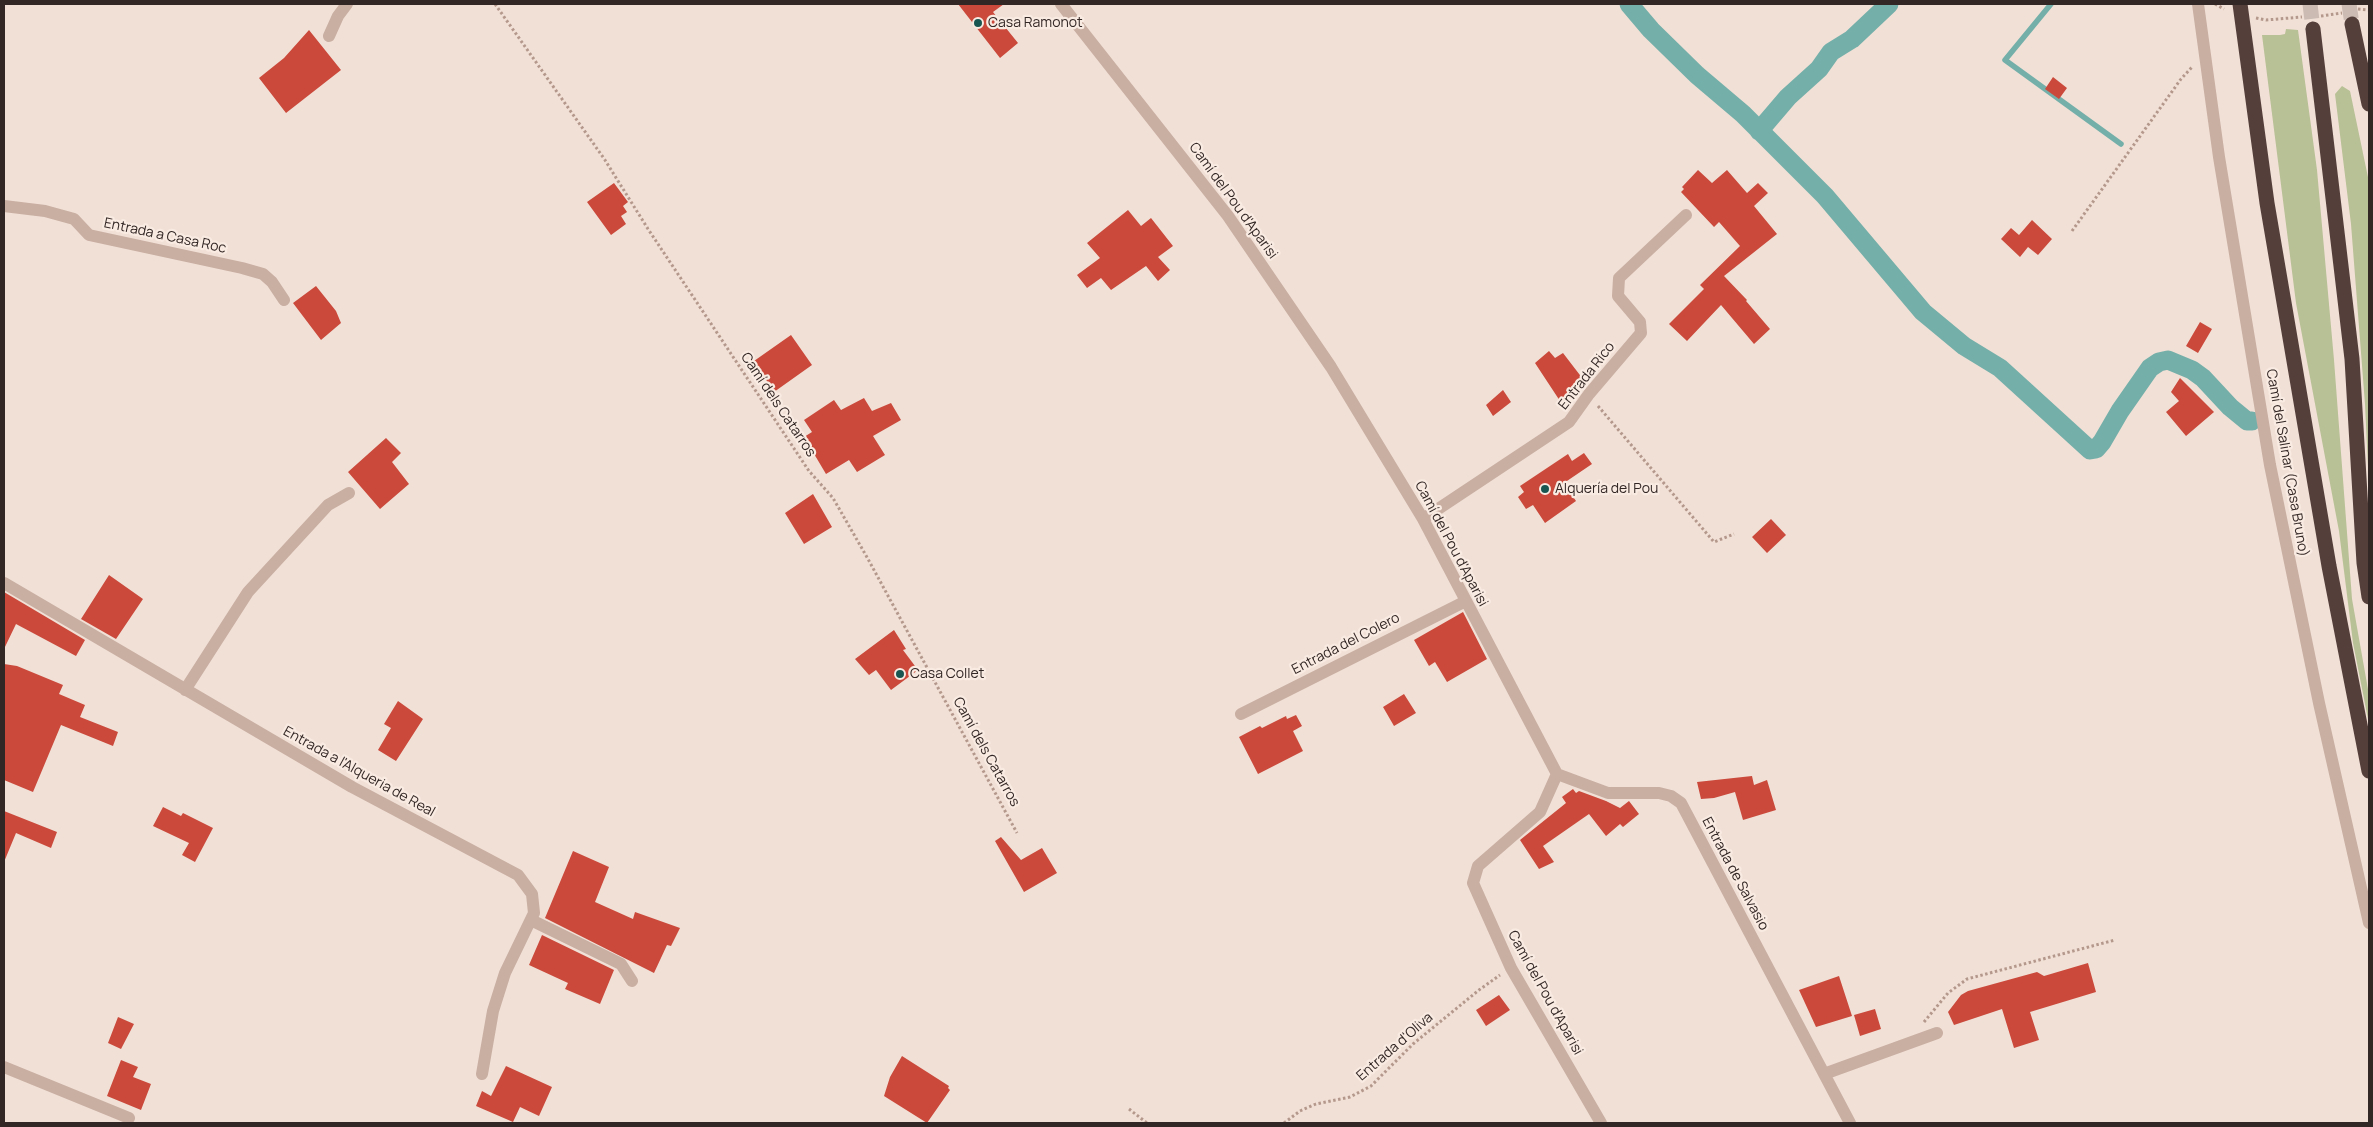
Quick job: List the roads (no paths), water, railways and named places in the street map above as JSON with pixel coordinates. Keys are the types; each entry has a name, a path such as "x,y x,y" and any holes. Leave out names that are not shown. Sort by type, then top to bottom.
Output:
{"highway":[{"path":"2234,8 2329,566 2369,771"},
{"path":"2352,24 2369,104"},
{"path":"2313,29 2352,359 2364,563 2369,597"}],"street":[{"path":"329,36 338,16 347,4"},
{"name":"Camí del Pou d'Aparisi","path":"1061,4 1228,216 1331,367 1423,519 1557,774 1540,812 1478,866 1473,883 1511,968 1601,1123"},
{"name":"Camí del Salinar (Casa Bruno)","path":"2198,4 2221,167 2270,465 2319,702 2369,922"},
{"name":"Entrada a Casa Roc","path":"4,206 45,211 74,219 89,235 263,274 272,282 284,300"},
{"name":"Entrada Rico","path":"1423,519 1569,422 1583,402 1641,333 1640,322 1618,296 1619,278 1686,215"},
{"path":"186,690 248,592 328,505 349,493"},
{"name":"Entrada a l'Alqueria de Real","path":"4,583 352,787 518,875 532,894 534,912 502,981 493,1011 482,1074"},
{"name":"Entrada del Colero","path":"1241,714 1466,600"},
{"name":"Entrada de Salvasio","path":"1557,774 1608,793 1659,793 1671,796 1681,803 1850,1123"},
{"path":"531,920 621,964 632,981"},
{"path":"1824,1074 1937,1033"},
{"path":"4,1067 129,1118"}],"waterway":[{"path":"1629,4 1651,30 1697,75 1743,114 1825,196 1923,312 1964,346 2000,368 2090,450 2096,449 2102,442 2120,411 2150,368 2159,362 2168,360 2192,370 2203,378 2230,407 2247,421 2252,421"},
{"path":"1759,131 1788,97 1819,69 1831,52 1852,39 1889,4"},
{"path":"2051,4 2005,60 2121,144"}],"tunnel":[{"path":"2310,4 2313,29"},
{"path":"2349,4 2352,24"}],"place":[{"name":"Casa Ramonot","path":"978,23"},
{"name":"Alquería del Pou","path":"1545,489"},
{"name":"Casa Collet","path":"900,674"}]}
